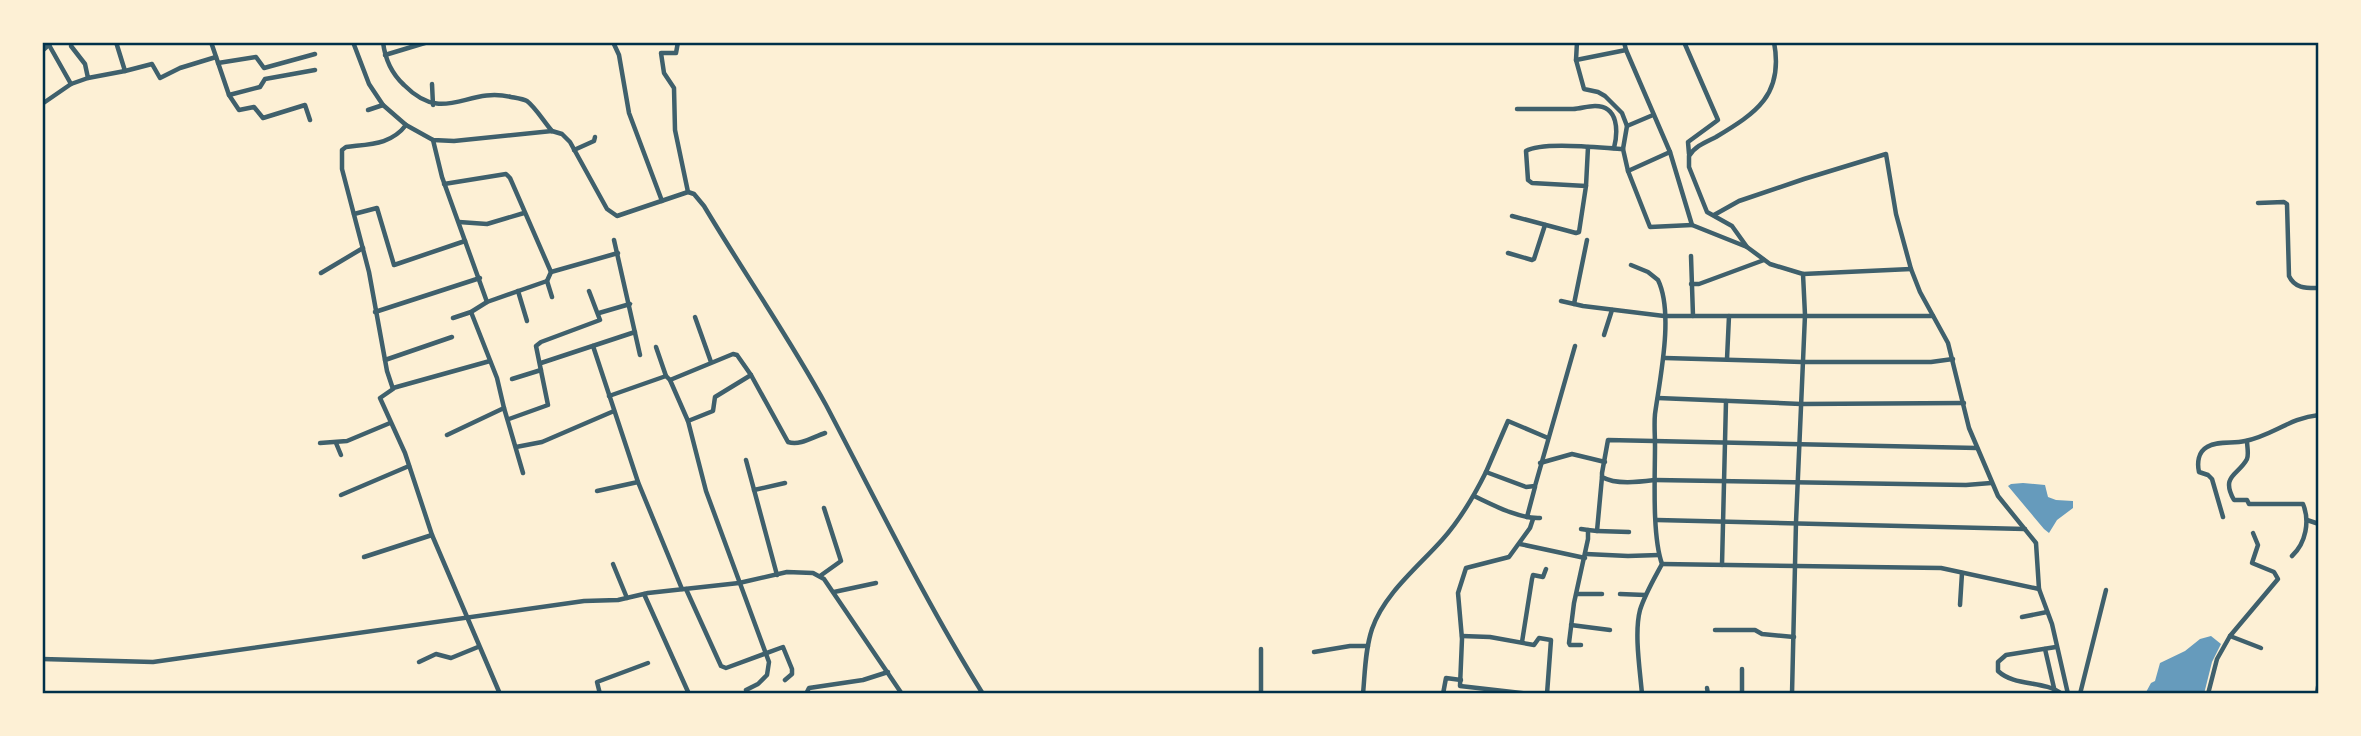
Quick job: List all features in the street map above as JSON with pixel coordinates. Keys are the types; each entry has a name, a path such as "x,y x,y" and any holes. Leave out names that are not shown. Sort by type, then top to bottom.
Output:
{"street":[{"path":"72,42 71,46 85,64 88,78"},
{"path":"116,42 125,71"},
{"path":"211,42 229,95 239,110 254,107 263,118 305,105 310,120"},
{"path":"353,42 369,84 383,105 406,125 433,140 454,141 552,131"},
{"path":"383,42 392,71 407,88 433,105 492,94 526,101 552,131 562,135 574,150 610,213 624,215 688,192 694,194 818,391 951,644 983,694"},
{"path":"385,55 428,42"},
{"path":"613,42 619,55 629,113 662,201"},
{"path":"678,42 676,53 661,53 664,73 674,88 675,130 688,192"},
{"path":"1577,42 1576,60 1584,89 1605,96 1622,113 1627,126 1623,149 1628,171 1650,227 1692,225 1747,247 1770,264 1803,274 1912,269"},
{"path":"1625,42 1626,50 1670,152 1692,225"},
{"path":"1684,42 1718,120 1688,142 1689,167 1704,207 1732,226 1747,247"},
{"path":"1689,156 1699,146 1752,114 1763,103 1773,83 1777,63 1774,42"},
{"path":"42,51 50,44 71,83"},
{"path":"1576,60 1626,50"},
{"path":"218,63 256,57 264,68 315,54"},
{"path":"42,104 71,83 88,78 150,64 160,78 180,68 216,57"},
{"path":"229,95 260,87 265,79 315,70"},
{"path":"432,83 433,105"},
{"path":"368,110 383,105"},
{"path":"1517,109 1580,109 1597,106 1605,109 1616,120 1615,148"},
{"path":"1627,126 1653,116"},
{"path":"393,389 363,248 342,169 342,150 346,147 387,141 394,138 406,125"},
{"path":"574,150 594,141 595,137"},
{"path":"433,140 444,184 487,302"},
{"path":"1586,186 1532,183 1528,180 1526,150 1535,147 1588,146 1623,149"},
{"path":"1512,216 1579,232 1586,186 1588,146"},
{"path":"1628,171 1670,152"},
{"path":"1714,215 1739,201 1886,154 1896,214 1912,269 1920,292 1942,329 1953,359 1969,428 1998,496 2036,543 2039,589 2068,694"},
{"path":"444,184 506,174 513,183 551,272 547,281 552,297"},
{"path":"2258,203 2287,204 2291,280 2300,287 2319,288"},
{"path":"354,214 377,208 394,265 464,241"},
{"path":"458,222 498,222 524,213"},
{"path":"1508,253 1534,259 1545,225"},
{"path":"614,240 640,355"},
{"path":"1574,304 1587,240"},
{"path":"321,273 363,248"},
{"path":"551,272 618,253"},
{"path":"1690,256 1693,316"},
{"path":"1691,284 1699,284 1765,260"},
{"path":"1631,265 1648,272 1658,280 1664,316 1665,358 1655,417 1655,480 1659,555 1662,564 1645,595 1639,617 1642,694"},
{"path":"1792,694 1805,315 1803,274"},
{"path":"375,312 480,278"},
{"path":"453,318 471,312 487,302 547,281"},
{"path":"518,291 527,321"},
{"path":"509,419 548,405 536,344 600,320 589,291"},
{"path":"1561,301 1664,316 1934,316"},
{"path":"599,313 629,304"},
{"path":"1605,335 1612,310"},
{"path":"471,312 509,419 523,473"},
{"path":"1727,359 1729,316"},
{"path":"695,317 712,362"},
{"path":"541,363 635,331"},
{"path":"385,359 452,337"},
{"path":"593,346 638,482 721,666 757,658 781,647 785,648 792,669 792,674 785,680"},
{"path":"1530,694 1471,691 1461,687 1462,636 1458,593 1463,570 1469,566 1509,557 1520,544 1530,518 1540,463 1575,346"},
{"path":"656,347 688,421 706,491 738,582 754,618 769,666 767,675 746,690"},
{"path":"609,396 736,354 751,375 788,442 799,443 825,433"},
{"path":"1665,358 1802,362 1931,362 1953,359"},
{"path":"490,361 393,389 380,398 410,466 432,535 500,694"},
{"path":"512,379 541,370"},
{"path":"688,421 715,410 715,397 751,375"},
{"path":"1658,398 1801,404 1964,403"},
{"path":"1722,565 1726,401"},
{"path":"447,435 504,408"},
{"path":"516,447 542,442 614,411"},
{"path":"2223,517 2212,480 2208,475 2199,472 2198,460 2202,450 2209,445 2247,441 2301,417 2319,415"},
{"path":"1363,694 1372,629 1390,597 1444,537 1474,496 1508,421 1548,438"},
{"path":"320,443 336,443 360,437 390,423"},
{"path":"1597,531 1608,440 1977,448"},
{"path":"2247,441 2248,457 2229,483 2233,499 2247,500 2249,504 2301,503 2305,507 2306,520 2301,545 2292,556"},
{"path":"336,443 341,455"},
{"path":"1540,463 1572,454 1605,462"},
{"path":"746,460 777,575"},
{"path":"341,495 410,466"},
{"path":"1486,472 1526,487 1535,486"},
{"path":"1602,477 1635,482 1991,483"},
{"path":"597,491 638,482"},
{"path":"754,490 785,483"},
{"path":"1474,496 1530,518 1540,518"},
{"path":"820,576 841,561 824,508"},
{"path":"1657,520 2026,529"},
{"path":"2306,520 2319,524"},
{"path":"1581,529 1629,532"},
{"path":"1581,645 1569,644 1588,530"},
{"path":"2208,694 2217,659 2230,636 2278,579 2274,572 2252,563 2258,545 2253,533"},
{"path":"364,557 432,535"},
{"path":"1520,544 1585,556 1659,555"},
{"path":"613,564 627,598"},
{"path":"1662,564 1941,568 2039,589"},
{"path":"1522,642 1533,575 1543,577 1546,569"},
{"path":"42,659 149,663 800,572 820,576 834,592 902,694"},
{"path":"1960,606 1962,573"},
{"path":"834,592 876,583"},
{"path":"2080,694 2106,590"},
{"path":"644,594 689,694"},
{"path":"1577,594 1602,594"},
{"path":"1620,594 1645,595"},
{"path":"2022,617 2047,612"},
{"path":"1571,625 1610,630"},
{"path":"1716,630 1755,631 1794,637"},
{"path":"1462,636 1490,637 1535,645 1539,638 1552,640 1547,694"},
{"path":"2230,636 2262,648"},
{"path":"1314,652 1368,646"},
{"path":"419,662 436,654 451,658 478,647"},
{"path":"2056,647 2001,657 1997,671 2019,681 2054,688 2062,694"},
{"path":"1261,649 1261,694"},
{"path":"2045,649 2054,688"},
{"path":"600,694 596,684 598,682 648,663"},
{"path":"1742,668 1742,694"},
{"path":"806,694 808,688 863,680 888,672"},
{"path":"1443,694 1446,678 1461,680"},
{"path":"2317,694 2319,680"}],"water":[{"path":"2023,483 2045,485 2048,497 2073,501 2073,508 2057,520 2049,533 2008,486"},
{"path":"2211,636 2221,644 2212,662 2204,694 2145,694 2155,681 2160,663 2185,651 2200,639"}]}
